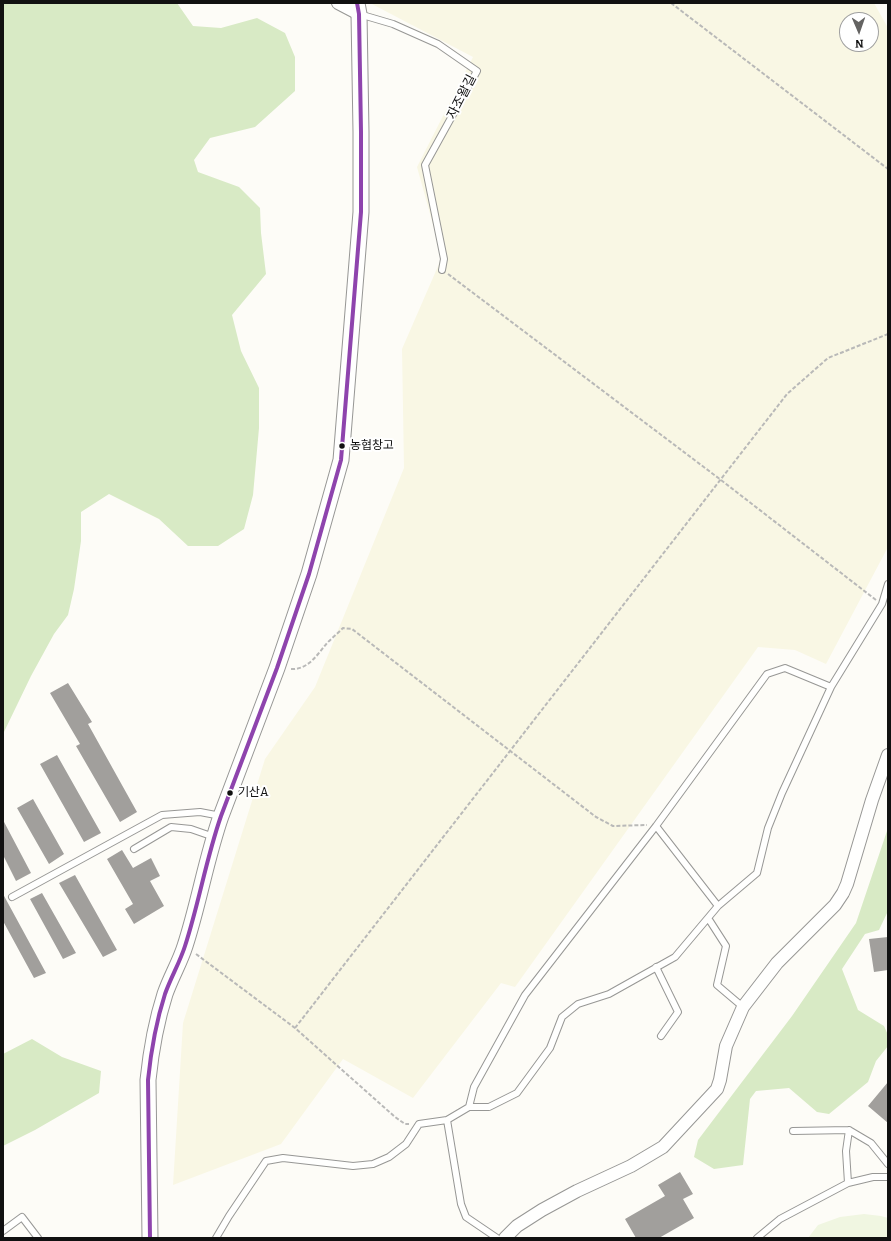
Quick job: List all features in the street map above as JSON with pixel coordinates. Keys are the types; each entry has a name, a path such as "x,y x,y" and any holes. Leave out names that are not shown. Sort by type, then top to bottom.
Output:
{"street":[{"name":"자조왈길","path":"338,3 358,9"},
{"path":"150,1238 148,1080 150,1058 156,1026 166,993 185,946 221,816 277,668 309,574 341,460 361,212 358,9"},
{"path":"505,1238 517,1226 542,1210 577,1191 631,1166 663,1147 717,1089 726,1046 743,1007 777,963 835,905 843,893 872,800 888,755"}],"lane":[{"name":"자조왈길","path":"358,9 438,44 477,71 425,164 444,259 442,270"},
{"path":"216,1238 266,1161 283,1158 353,1166 373,1164 389,1157 406,1144 419,1124 447,1120 469,1107 489,1107 518,1093 550,1048 562,1017 578,1004 609,994 675,956 718,906 757,872 768,828 779,800 831,687 882,604 888,584"},
{"path":"469,1107 474,1087 525,994 656,826 767,674 784,668 831,687"},
{"path":"12,897 162,815 200,812 221,816"},
{"path":"656,826 718,906"},
{"path":"134,849 171,827 191,829 214,837"},
{"path":"708,918 726,946 717,985 743,1007"},
{"path":"656,967 678,1012 661,1036"},
{"path":"447,1120 460,1204 466,1217 497,1238"},
{"path":"848,1183 846,1151 849,1130"},
{"path":"793,1131 849,1130 871,1143 888,1164"},
{"path":"756,1238 780,1219 848,1183 874,1177 888,1177"},
{"path":"3,1231 22,1216 38,1238"}],"path":[{"path":"671,3 888,169"},
{"path":"442,270 721,480 882,604"},
{"path":"295,1028 787,394 828,358 888,334"},
{"path":"277,668 298,669 314,660 327,643 343,628 352,629 509,752 596,817 613,826 656,826"},
{"path":"185,946 295,1028 404,1124 419,1124"}],"shaded area":[{"path":"370,3 874,3 888,28 888,547 826,664 795,650 758,647 515,987 501,983 413,1098 343,1059 281,1144 173,1185 183,1023 265,759 315,687 404,468 402,349 442,257 417,167 473,57"}],"green space":[{"path":"3,3 177,3 193,26 221,28 257,18 285,33 295,57 295,91 255,127 210,138 194,160 198,172 239,187 260,208 261,233 266,274 232,315 241,351 259,388 259,428 253,495 244,529 218,546 188,546 159,519 109,494 81,512 81,541 74,589 68,615 54,634 31,676 3,734"},
{"path":"888,828 888,911 879,930 865,934 842,969 858,1010 884,1026 888,1035 888,1046 876,1061 868,1082 829,1114 817,1112 789,1088 756,1091 750,1099 743,1165 714,1169 694,1157 698,1140 792,1016 856,923"},
{"path":"32,1039 62,1057 101,1071 99,1093 35,1130 3,1146 3,1054"},
{"path":"864,1214 888,1218 888,1238 808,1238 818,1225 840,1217"}],"building":[{"path":"68,683 92,722 88,724 137,812 120,822 76,746 80,744 50,693"},
{"path":"57,755 101,833 84,842 40,764"},
{"path":"33,799 64,854 49,864 17,808"},
{"path":"3,820 31,873 16,881 3,855"},
{"path":"122,850 133,868 151,858 160,876 150,881 164,906 134,924 125,909 133,904 107,859"},
{"path":"75,875 117,950 103,957 59,883"},
{"path":"42,893 76,953 63,959 30,899"},
{"path":"3,894 46,973 34,978 3,921"},
{"path":"888,937 888,970 874,972 869,939"},
{"path":"888,1082 888,1123 868,1106"},
{"path":"680,1172 693,1194 683,1199 694,1218 659,1238 636,1238 625,1219 665,1196 658,1185"}],"transit line":[{"path":"150,1238 148,1080 156,1026 165,994 185,946 221,816 277,668 309,574 341,460 361,212 359,14 357,3"}],"place":[{"name":"농협창고","path":"342,446"},
{"name":"기산A","path":"230,793"}]}
